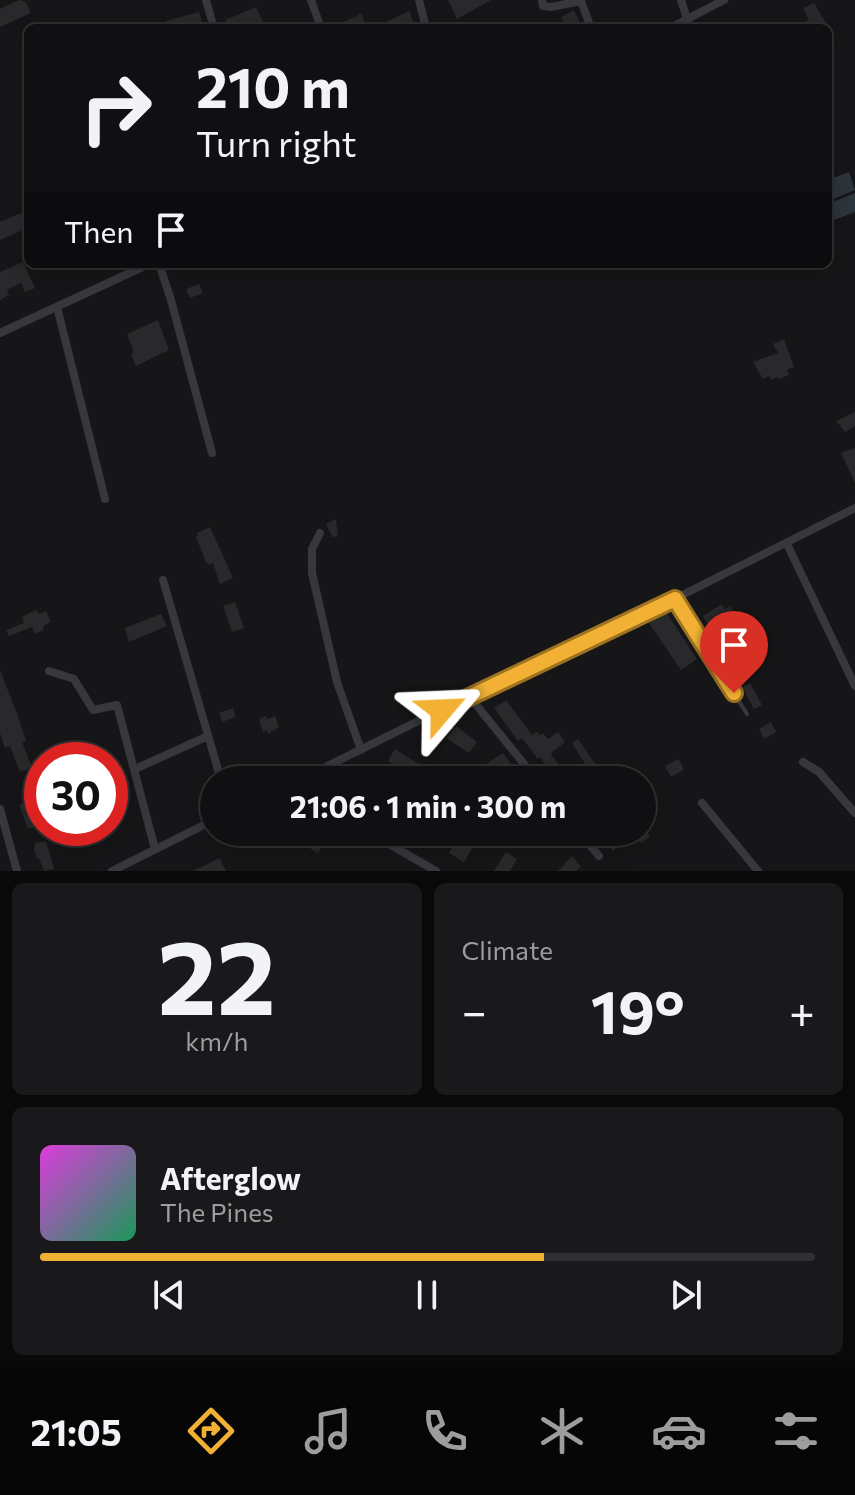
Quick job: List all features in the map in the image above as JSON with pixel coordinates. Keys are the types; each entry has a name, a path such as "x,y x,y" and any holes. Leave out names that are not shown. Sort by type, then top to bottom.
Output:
{"street":[{"path":"206,0 213,24"},
{"path":"311,0 320,24"},
{"path":"419,0 425,24"},
{"path":"542,0 543,6 551,7 581,1 590,24"},
{"path":"681,0 687,19"},
{"path":"679,24 724,0"},
{"path":"0,333 140,268"},
{"path":"160,268 212,453"},
{"path":"57,307 105,499"},
{"path":"328,766 675,599 855,508"},
{"path":"320,533 312,549 312,573 337,682 361,750"},
{"path":"787,544 855,686"},
{"path":"163,580 217,766"},
{"path":"49,671 74,679 93,710 117,705 155,849"},
{"path":"469,696 526,766"},
{"path":"135,769 208,736"},
{"path":"803,762 819,772 855,813"},
{"path":"702,803 758,871"},
{"path":"0,809 17,871"},
{"path":"112,871 200,827"},
{"path":"392,846 436,871"},
{"path":"591,846 599,856"},
{"path":"0,858 12,852"}],"lane":[{"path":"675,599 747,714"}],"shaded area":[{"path":"849,172 855,190 832,199 832,178"},
{"path":"855,193 855,212 832,221 832,202"}],"building":[{"path":"19,0 26,2 31,13 0,27 0,9"},
{"path":"448,0 491,0 457,19"},
{"path":"814,3 827,24 802,24 809,20 803,8"},
{"path":"256,7 264,24 227,24 225,20"},
{"path":"574,10 580,24 564,24 561,17"},
{"path":"409,11 414,23 412,24 381,24"},
{"path":"199,12 202,24 167,24 166,21"},
{"path":"361,13 365,24 338,24"},
{"path":"21,213 24,215 24,230 0,240 0,222"},
{"path":"23,262 35,288 25,292 21,283 7,290 9,295 0,300 0,272"},
{"path":"199,284 203,293 190,298 186,289"},
{"path":"158,320 169,350 136,366 127,334"},
{"path":"784,339 794,367 787,370 789,375 779,379 771,380 769,376 763,379 753,362 778,353 773,344"},
{"path":"855,412 855,426 845,432 836,421"},
{"path":"855,448 855,483 841,453"},
{"path":"336,519 338,536 332,537 326,524"},
{"path":"210,527 233,578 220,584 213,563 209,565 206,562 196,537 197,533"},
{"path":"235,602 244,628 232,632 223,606"},
{"path":"722,604 725,609 731,606 737,620 710,630 703,616"},
{"path":"36,610 39,614 46,611 51,622 43,626 44,630 35,634 32,627 9,636 6,630 24,623 22,617"},
{"path":"666,612 697,659 681,670 649,623"},
{"path":"161,614 167,626 129,642 125,628"},
{"path":"0,670 26,741 22,742 24,771 20,772 10,746 5,748 0,733"},
{"path":"750,683 762,705 754,709 742,687"},
{"path":"506,700 532,735 543,733 548,739 558,732 565,742 551,755 560,766 547,766 540,757 538,759 522,738 518,741 494,708"},
{"path":"233,708 236,717 222,722 219,713"},
{"path":"266,716 267,719 275,716 279,727 268,734 267,730 263,732 259,719"},
{"path":"771,722 776,732 764,739 759,729"},
{"path":"456,726 477,742 469,753 446,738"},
{"path":"578,739 596,765 586,766 572,743"},
{"path":"395,749 422,766 396,766 388,761"},
{"path":"503,753 512,766 483,766"},
{"path":"679,759 684,770 671,777 665,766"},
{"path":"34,846 47,846 54,869 44,871"},
{"path":"306,846 322,846 318,853"},
{"path":"453,846 473,846 464,862 449,853"},
{"path":"506,852 517,859 510,871 494,871"},
{"path":"572,856 581,867 576,871 558,871"},
{"path":"220,858 226,871 193,871"}],"route":[{"path":"442,710 675,599 734,693"}]}
